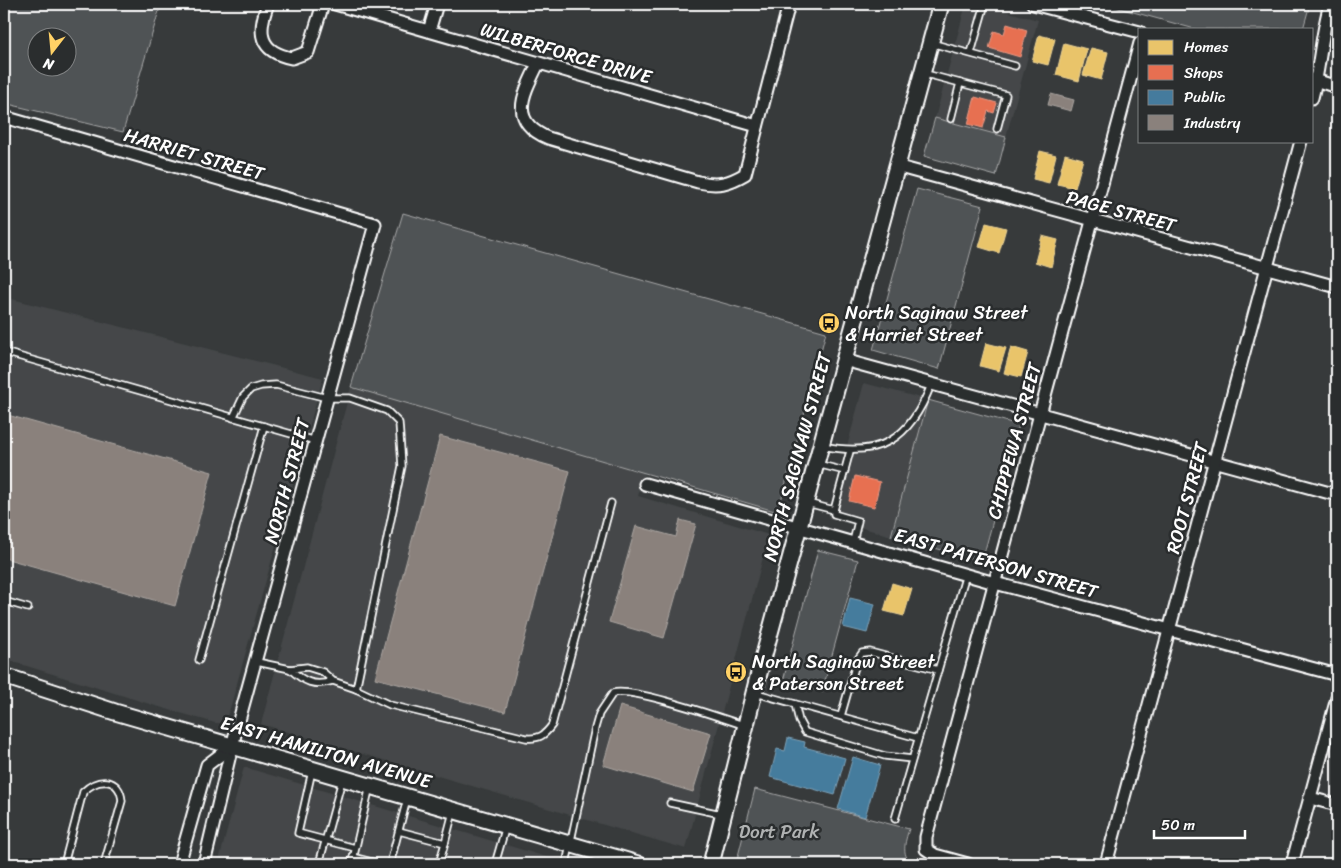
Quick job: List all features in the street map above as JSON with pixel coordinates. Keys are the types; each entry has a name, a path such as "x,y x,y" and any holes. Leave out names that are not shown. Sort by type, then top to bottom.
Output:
{"main road":[{"name":"NORTH SAGINAW STREET","path":"711,864 754,692 815,463 941,4"},
{"name":"EAST HAMILTON AVENUE","path":"4,676 115,712 638,864"}],"street":[{"path":"268,4 261,30 263,40 271,51 292,58 308,52 323,4"},
{"name":"WILBERFORCE DRIVE","path":"336,4 757,126"},
{"path":"429,31 437,4"},
{"path":"538,64 523,102 523,117 533,131 548,138 710,184 727,184 745,174 789,4"},
{"path":"1033,4 1138,31"},
{"path":"1330,4 1322,32 1314,80 1337,87"},
{"name":"CHIPPEWA STREET","path":"968,864 935,855 926,849 926,837 1138,50"},
{"name":"HARRIET STREET","path":"4,117 375,224"},
{"name":"ROOT STREET","path":"1106,864 1301,142"},
{"name":"PAGE STREET","path":"896,166 1092,222 1337,287"},
{"name":"NORTH STREET","path":"204,864 232,746 257,662 375,224"},
{"path":"844,360 1039,415 1337,495"},
{"name":"EAST PATERSON STREET","path":"645,484 995,583 1337,675"},
{"path":"1292,864 1337,698"},
{"path":"180,864 206,765 232,746"},
{"path":"1310,798 1337,805"}],"lane":[{"path":"971,53 985,4"},
{"path":"931,42 1015,66"},
{"path":"922,73 1006,95 997,129"},
{"path":"951,119 960,83"},
{"path":"4,352 316,440"},
{"path":"233,418 243,397 251,389 276,385 327,398 350,398 387,410 399,423 402,466 356,689"},
{"path":"820,445 850,451 864,451 880,446 910,425 930,385"},
{"path":"199,660 264,426"},
{"path":"850,451 834,514 858,521 853,542"},
{"path":"815,463 845,471"},
{"path":"805,502 834,510"},
{"path":"257,662 290,668 307,667 323,672 334,681 390,705 526,738 537,739 545,735 552,725 611,503"},
{"path":"895,819 966,574"},
{"path":"4,601 28,608"},
{"path":"841,716 857,660 862,653 870,652 938,670"},
{"path":"290,668 303,680 320,685 334,681"},
{"path":"754,692 918,738"},
{"path":"566,864 597,721 613,693 628,693 667,702 746,726"},
{"path":"795,704 799,721 805,732 885,756 912,759"},
{"path":"313,769 298,833 355,848"},
{"path":"319,864 343,778"},
{"path":"64,864 83,792 91,783 102,781 113,784 122,793 122,801 104,864"},
{"path":"352,864 370,786"},
{"path":"390,864 408,796"},
{"path":"670,803 724,815"},
{"path":"439,864 453,810"},
{"path":"495,864 506,826"},
{"path":"399,831 444,843"},
{"path":"353,857 380,864"}],"shaded area":[{"path":"966,4 979,4 1038,20 1006,137 935,118"},
{"path":"4,297 323,378 229,712 222,723 215,723 156,706 4,659"},
{"path":"864,383 928,400 891,536 828,518"},
{"path":"351,387 645,473 638,496 769,535 686,849 261,724"},
{"path":"244,767 570,864 218,864"}],"green space":[{"path":"4,4 161,4 123,132 4,103"},
{"path":"1104,4 1310,4 1303,28 1191,28"},
{"path":"935,118 1006,137 996,176 924,156"},
{"path":"917,189 983,206 939,369 873,350"},
{"path":"403,213 826,332 778,512 351,387"},
{"path":"928,400 1019,425 982,561 891,536"},
{"path":"818,550 858,560 822,692 783,681"},
{"name":"Dort Park","path":"755,789 909,829 905,853 914,864 736,864"}],"building: Homes":[{"path":"1039,35 1055,39 1048,65 1032,61"},
{"path":"1064,43 1087,49 1079,81 1056,75"},
{"path":"1091,48 1108,52 1101,80 1083,75"},
{"path":"1040,151 1056,155 1049,183 1033,179"},
{"path":"1065,154 1083,159 1075,188 1057,184"},
{"path":"986,223 1006,228 999,253 979,247"},
{"path":"1042,236 1058,240 1051,267 1035,262"},
{"path":"986,343 1006,348 999,371 980,366"},
{"path":"1011,347 1028,352 1021,377 1004,373"},
{"path":"892,583 912,589 904,616 884,611"}],"building: Shops":[{"path":"1007,24 1027,30 1020,57 989,48 994,31 1004,34"},
{"path":"975,97 997,103 994,113 988,111 983,128 968,124"},
{"path":"855,476 880,482 874,507 849,501"}],"building: Public":[{"path":"850,598 875,604 867,633 843,627"},
{"path":"788,738 805,742 804,747 845,758 835,795 770,777 777,749 785,751"},
{"path":"853,757 880,765 865,817 838,809"}],"building: Industry":[{"path":"1051,94 1074,100 1071,111 1048,105"},
{"path":"4,414 212,472 175,606 4,558"},
{"path":"440,436 570,471 505,712 375,678"},
{"path":"680,520 696,524 664,638 609,622 636,526 676,537"},
{"path":"620,706 711,733 693,792 603,765"}],"place":[{"name":"North Saginaw Street & Harriet Street","path":"829,323"},
{"name":"North Saginaw Street & Paterson Street","path":"736,672"}]}
